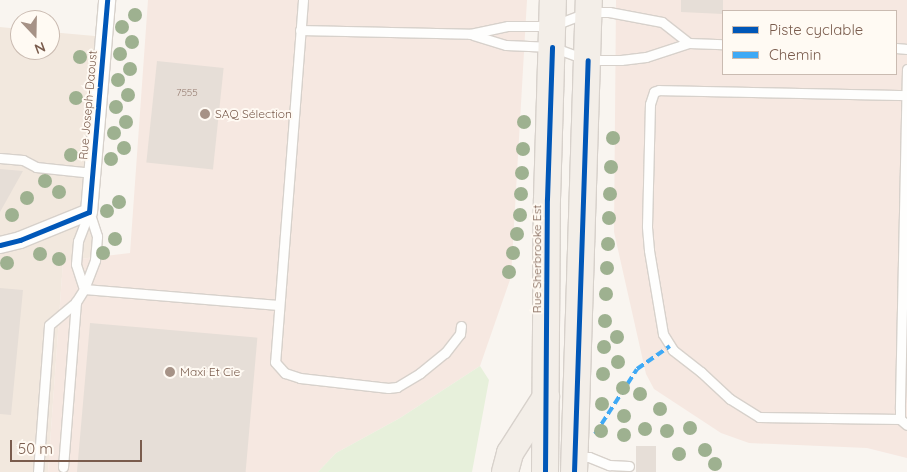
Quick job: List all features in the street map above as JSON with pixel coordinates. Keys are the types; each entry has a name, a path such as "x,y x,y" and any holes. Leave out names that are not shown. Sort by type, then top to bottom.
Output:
{"main road":[{"name":"Rue Sherbrooke Est","path":"545,472 547,199 553,0"},
{"path":"574,465 589,6"},
{"path":"505,472 510,453 546,397"}],"street":[{"name":"Rue Joseph-Daoust","path":"89,212 107,0"},
{"path":"0,245 20,240 89,212"}],"lane":[{"path":"303,0 275,362 285,373 311,380 397,387 420,373 445,353 460,334 462,326"},
{"path":"470,34 506,45 552,37 589,6 662,22 689,43"},
{"path":"300,30 470,34 508,26 552,37 588,60 621,60 646,57 689,43 722,44"},
{"path":"906,95 659,90 654,92 650,104 647,226 650,258 663,334 673,350 701,372 730,399 759,417 904,422 907,69"},
{"path":"0,158 23,160 36,167 93,173"},
{"path":"84,289 76,264 78,241 89,212"},
{"path":"38,472 49,325 76,302 84,289 95,260 97,236 89,212"},
{"path":"84,289 278,306"},
{"path":"63,467 76,302"},
{"path":"574,465 590,457 603,464 629,466"}],"shaded area":[{"path":"148,0 527,0 511,277 480,366 400,418 336,453 318,472 48,472 63,261 130,253"},
{"path":"616,0 907,0 907,458 867,448 749,443 721,433 654,389 646,374 614,232"},
{"path":"0,27 10,28 10,60 60,60 60,33 106,37 94,257 63,262 48,472 0,472"}],"green space":[{"path":"480,366 489,380 472,472 318,472 336,453 400,418"}],"building":[{"path":"681,0 723,0 722,14 681,12"},
{"path":"157,61 224,68 213,169 146,162"},
{"path":"0,169 23,171 0,212"},
{"path":"0,288 23,290 11,415 0,414"},
{"name":"Maxi Et Cie","path":"90,323 257,338 246,472 77,472"},
{"path":"636,446 656,446 656,472 636,472"}],"marked path":[{"path":"595,434 637,369 670,346"}],"cycle path":[{"path":"0,245 20,240 89,212 107,0"},
{"path":"545,472 547,199 552,47"},
{"path":"574,472 588,60"}],"place":[{"name":"SAQ Sélection","path":"205,114"},
{"name":"Maxi Et Cie","path":"170,372"}]}
